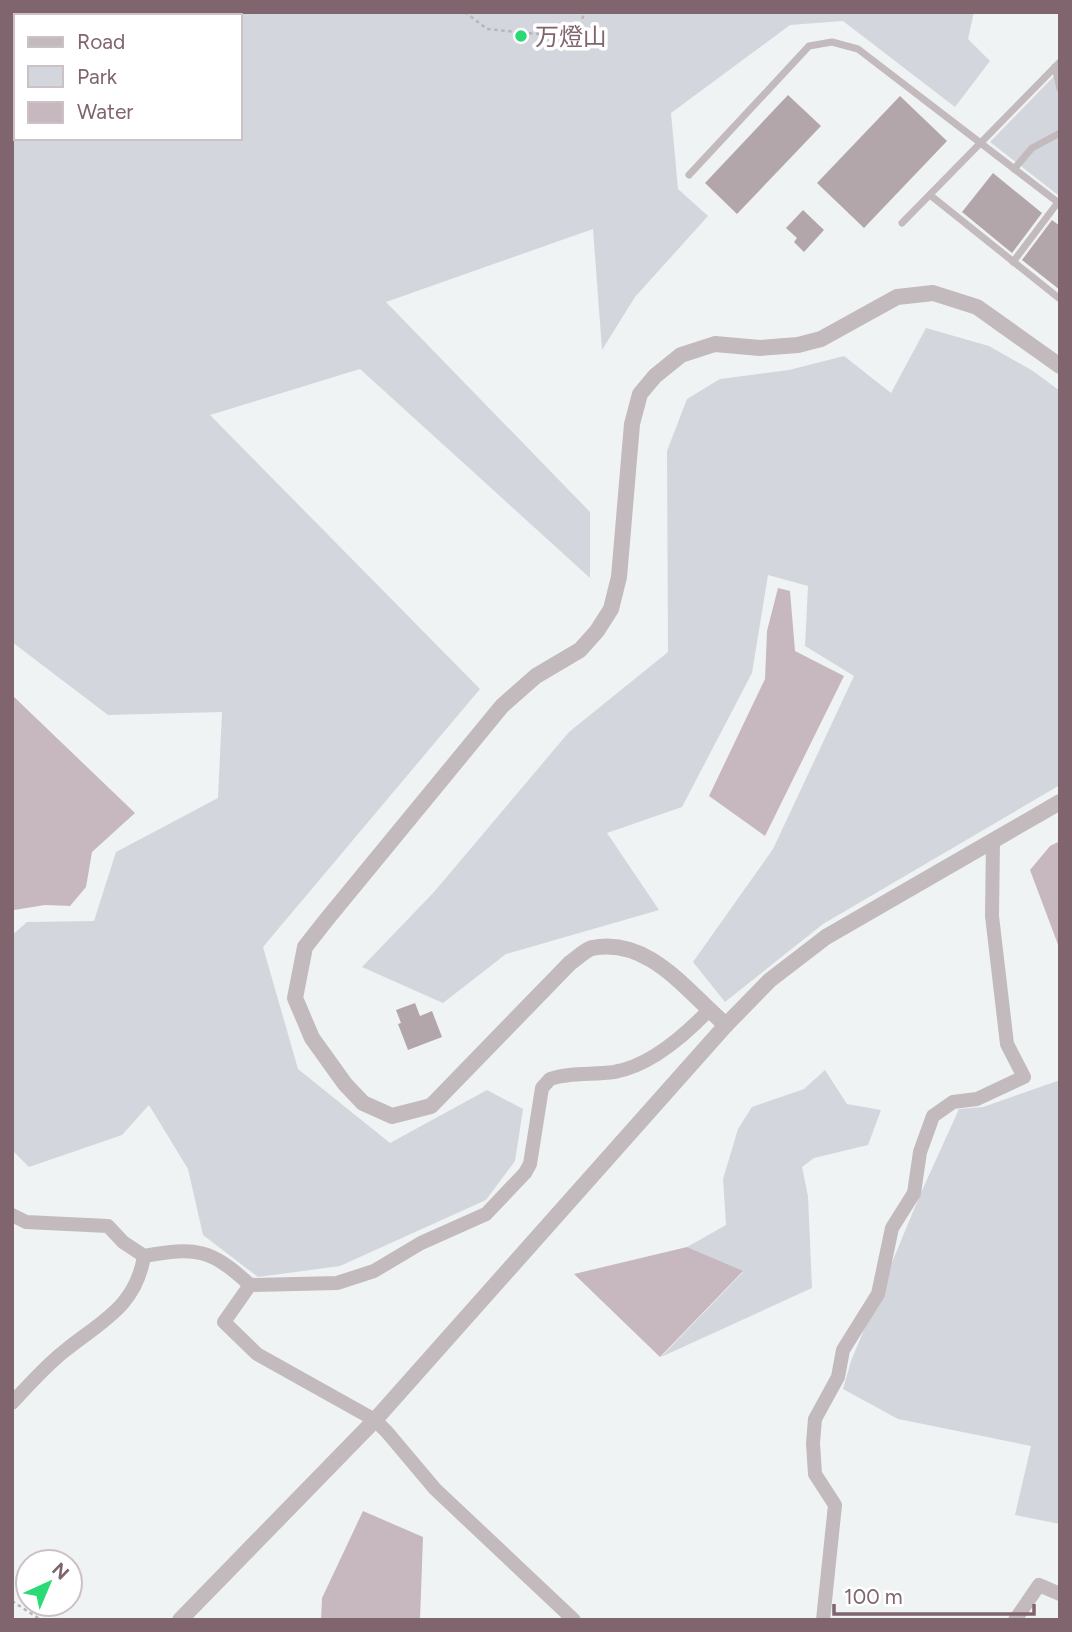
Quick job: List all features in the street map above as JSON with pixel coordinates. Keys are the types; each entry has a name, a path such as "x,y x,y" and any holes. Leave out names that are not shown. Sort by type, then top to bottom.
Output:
{"street":[{"path":"726,1025 646,955 621,947 590,948 569,963 430,1106 392,1116 363,1103 345,1084 312,1038 295,998 305,947 335,909 502,706 536,676 580,650 597,632 611,609 619,577 632,425 640,394 655,376 681,355 715,344 760,348 798,345 821,339 897,297 933,293 977,307 1060,366"},
{"path":"180,1620 374,1420 726,1025 770,980 827,937 1060,802"},
{"path":"823,1620 835,1505 815,1474 815,1419 838,1377 843,1350 878,1294 892,1228 914,1193 920,1152 933,1116 953,1102 977,1099 1024,1077 1007,1044 992,916 993,840"},
{"path":"12,1215 26,1222 108,1226 123,1242 144,1256 178,1250 202,1251 231,1268 250,1285 337,1283 374,1271 421,1243 486,1214 525,1173 530,1164 542,1088 550,1079 617,1072 643,1061 681,1039 709,1010"},
{"path":"12,1403 39,1373 66,1349 110,1318 134,1290 141,1274 144,1256"},
{"path":"250,1285 224,1322 257,1354 374,1420 435,1489 574,1620"},
{"path":"1016,1620 1039,1585 1060,1594"}],"lane":[{"path":"689,175 809,46 832,41 858,48 1059,202 1013,262"},
{"path":"1058,65 1060,89"},
{"path":"902,223 1058,65"},
{"path":"1014,169 1032,148 1060,133"},
{"path":"930,195 1060,299"}],"path":[{"path":"465,12 487,29 568,37 581,24 584,12"},
{"path":"12,1601 41,1620"}],"green space":[{"path":"12,12 974,12 968,39 990,61 955,107 843,21 790,25 671,113 678,189 708,216 635,297 602,350 593,229 386,302 590,512 590,578 360,369 210,415 480,689 263,947 298,1069 390,1143 487,1090 523,1109 515,1161 486,1200 340,1266 258,1277 203,1235 188,1169 149,1105 122,1135 29,1167 12,1150 12,935 27,922 94,921 116,852 218,798 222,712 108,715 12,642"},
{"path":"1060,70 1060,193 1058,195 990,142"},
{"path":"926,328 989,346 1033,371 1060,391 1060,785 823,924 725,1002 693,962 773,849 854,676 805,646 808,586 768,575 752,673 682,807 607,833 659,910 506,954 443,1003 362,967 434,892 569,732 668,652 667,451 687,399 720,379 789,370 844,356 891,393"},
{"path":"825,1070 847,1104 881,1110 868,1145 814,1158 802,1167 808,1196 812,1288 661,1357 743,1272 687,1247 726,1225 723,1179 738,1129 752,1107 804,1089"},
{"path":"1060,1080 1060,1524 1015,1515 1031,1446 898,1419 843,1389 851,1361 959,1109 983,1107"}],"water":[{"path":"778,588 790,591 795,651 844,676 765,836 709,796 765,679 767,631"},
{"path":"12,695 135,813 92,852 86,887 70,906 45,905 14,910 12,913"},
{"path":"1060,841 1060,950 1030,870 1050,846"},
{"path":"687,1247 743,1271 660,1357 574,1274"},
{"path":"363,1511 423,1537 420,1620 321,1619 322,1598"}],"building":[{"path":"788,95 821,126 737,214 705,183"},
{"path":"900,96 947,141 864,228 817,183"},
{"path":"993,173 1042,213 1012,253 962,212"},
{"path":"803,210 824,230 804,252 794,242 797,238 786,228"},
{"path":"1052,220 1060,226 1060,290 1022,260"},
{"path":"415,1003 420,1016 432,1011 442,1037 408,1050 398,1024 401,1023 396,1010"}],"place":[{"name":"万燈山","path":"521,36"}]}
